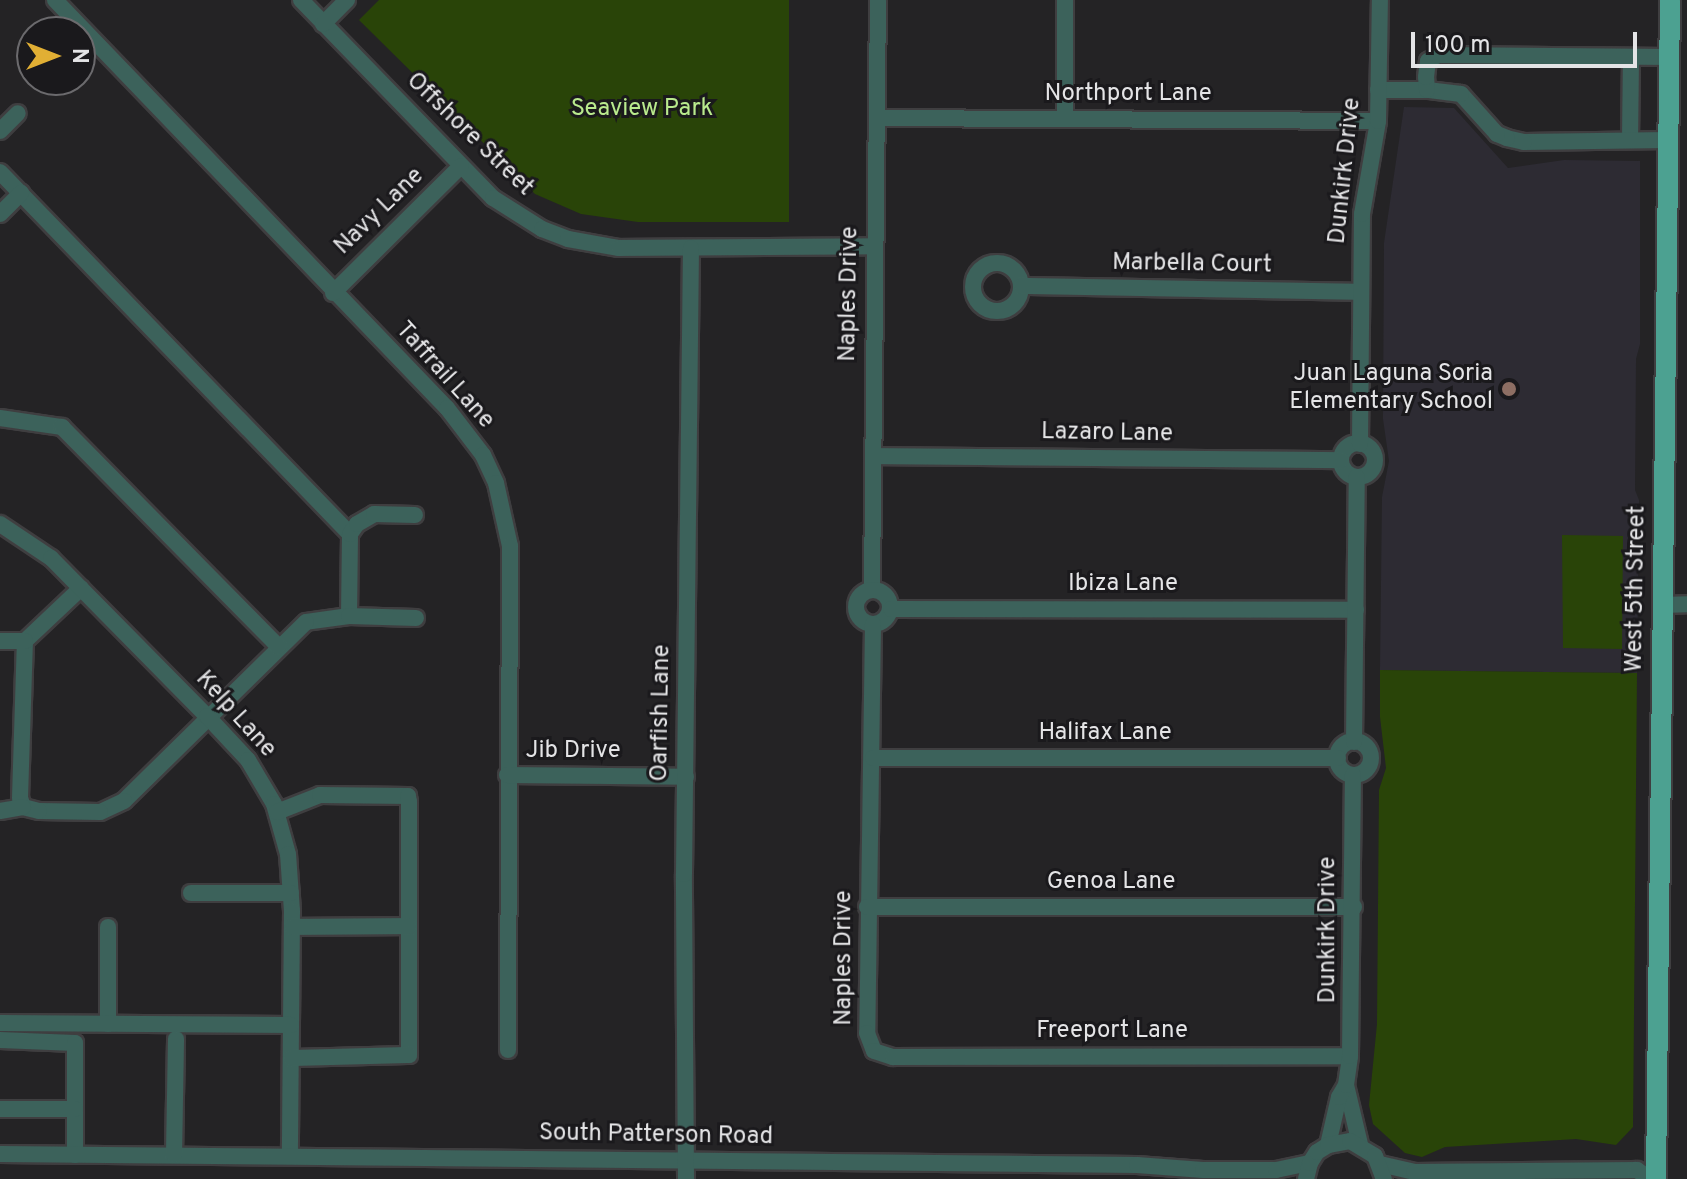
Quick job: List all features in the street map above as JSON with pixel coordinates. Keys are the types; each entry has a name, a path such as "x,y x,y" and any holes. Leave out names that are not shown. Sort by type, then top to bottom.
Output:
{"main road":[{"name":"West 5th Street","path":"1653,1179 1670,0"}],"street":[{"name":"Taffrail Lane","path":"55,0 465,429 496,483 510,546 508,1050"},
{"name":"Offshore Street","path":"301,0 461,166 515,214 568,239 619,248 875,246"},
{"path":"323,24 347,0"},
{"name":"Naples Drive","path":"872,589 878,0"},
{"path":"1065,0 1065,119"},
{"name":"Dunkirk Drive","path":"1360,444 1362,214 1378,121 1380,0"},
{"path":"1427,90 1428,61 1438,55 1669,57"},
{"path":"1630,140 1631,58"},
{"path":"1378,90 1461,94 1497,134 1524,142 1667,140"},
{"path":"0,131 18,113"},
{"name":"Northport Lane","path":"878,118 1378,121"},
{"name":"Navy Lane","path":"333,293 461,166"},
{"path":"0,172 350,534"},
{"path":"0,214 21,193"},
{"name":"Oarfish Lane","path":"686,1179 691,248"},
{"name":"Marbella Court","path":"1022,286 1361,292"},
{"path":"0,418 62,427 278,646"},
{"path":"1360,444 1369,448 1374,464 1368,473 1357,477 1348,474 1341,460 1348,446 1360,444"},
{"name":"Lazaro Lane","path":"873,456 1341,460"},
{"path":"1354,742 1357,477"},
{"path":"349,616 350,534 357,524 374,514 415,515"},
{"name":"Kelp Lane","path":"0,524 51,558 207,716 248,760 277,812 288,854 291,893 290,1155"},
{"path":"0,641 25,641 81,588"},
{"path":"872,589 884,593 891,609 883,622 873,624 862,620 856,610 862,594 872,589"},
{"path":"1663,605 1687,604"},
{"name":"Ibiza Lane","path":"891,609 1356,610"},
{"path":"0,811 23,807 39,811 100,812 124,801 278,646 306,622 349,616 416,618"},
{"name":"Naples Drive","path":"873,624 867,1033 874,1051"},
{"path":"23,807 20,798 25,641"},
{"path":"1354,742 1364,745 1371,759 1367,769 1353,775 1340,767 1338,758 1345,745 1354,742"},
{"name":"Halifax Lane","path":"873,758 1338,758"},
{"name":"Jib Drive","path":"507,775 686,777"},
{"name":"Dunkirk Drive","path":"1353,775 1354,907 1350,1056 1346,1085 1360,1144"},
{"path":"277,812 320,795 408,796 409,1055 291,1058"},
{"path":"191,893 291,893"},
{"name":"Genoa Lane","path":"867,907 1354,907"},
{"path":"292,927 409,926"},
{"path":"108,927 108,1024"},
{"path":"0,1023 291,1025"},
{"path":"174,1155 176,1039"},
{"path":"0,1040 75,1043 75,1155"},
{"name":"Freeport Lane","path":"874,1051 893,1057 1350,1056"},
{"name":"Dunkirk Drive","path":"1328,1145 1339,1097 1346,1085"},
{"path":"0,1109 75,1109"},
{"path":"1308,1171 1328,1145 1350,1141 1360,1144 1382,1171 1637,1170 1653,1179"},
{"name":"South Patterson Road","path":"0,1154 1137,1165 1203,1170 1308,1171"}],"shaded area":[{"name":"Juan Laguna Soria Elementary School","path":"1404,107 1454,108 1508,168 1564,160 1640,161 1640,344 1636,359 1635,490 1639,500 1637,673 1380,670 1382,497 1389,461 1383,419 1384,243"}],"green space":[{"name":"Seaview Park","path":"379,0 789,0 789,222 638,222 581,214 535,194 359,20"},
{"path":"1562,535 1623,536 1622,649 1563,648"},
{"path":"1380,670 1637,673 1633,1127 1616,1145 1576,1139 1445,1147 1422,1157 1405,1153 1373,1124 1369,1105 1377,1024 1379,790 1386,768 1380,717"}],"place":[{"name":"Juan Laguna Soria Elementary School","path":"1509,389"}]}
